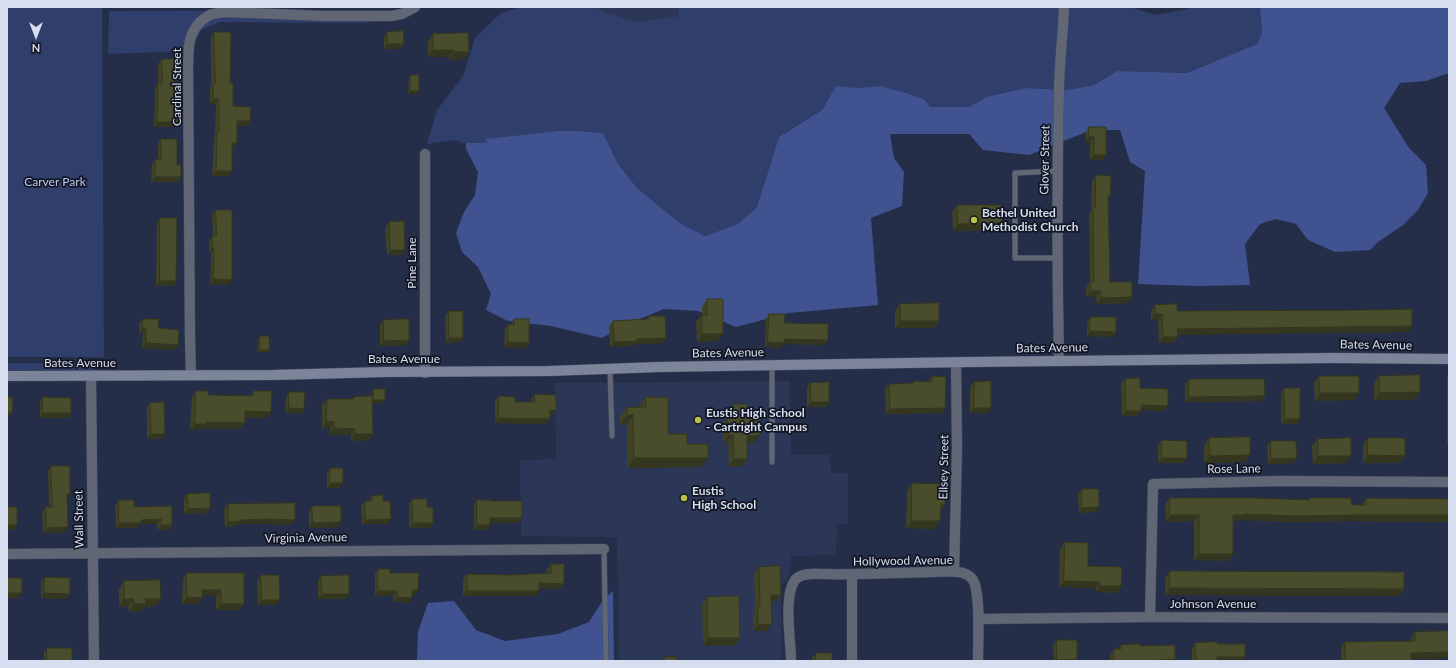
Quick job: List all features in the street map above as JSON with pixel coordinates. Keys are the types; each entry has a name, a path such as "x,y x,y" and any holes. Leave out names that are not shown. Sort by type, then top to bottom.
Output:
{"street":[{"name":"Cardinal Street","path":"191,375 188,66 191,34 194,29 210,15 226,12 324,16 391,16 402,14 415,7"},
{"name":"Glover Street","path":"1059,361 1057,258 1059,83 1064,7"},
{"name":"Pine Lane","path":"425,154 425,372"},
{"name":"Bates Avenue","path":"7,376 273,375 384,372 549,371 956,362 1333,358 1449,359"},
{"name":"Ellsey Street","path":"954,572 957,448 956,362"},
{"name":"Wall Street","path":"91,376 94,661"},
{"name":"Rose Lane","path":"1150,617 1153,484 1281,481 1449,482"},
{"name":"Virginia Avenue","path":"7,554 604,549"},
{"name":"Hollywood Avenue","path":"791,661 788,615 792,586 798,578 802,576 820,574 852,575 954,572 963,573 974,580 977,596 978,661"},
{"path":"852,575 852,661"},
{"name":"Johnson Avenue","path":"978,619 1150,617 1449,618"}],"lane":[{"path":"1057,258 1015,258 1015,173 1058,171"},
{"path":"772,365 772,462"},
{"path":"610,369 612,436"},
{"path":"604,549 606,661"}],"shaded area":[{"path":"597,7 679,7 679,16 636,22 602,11"},
{"path":"1260,7 1449,7 1449,73 1426,81 1400,83 1384,108 1409,148 1426,165 1428,193 1418,210 1403,225 1378,242 1370,250 1335,252 1308,240 1296,224 1276,219 1260,224 1245,244 1250,285 1196,286 1138,284 1145,171 1130,162 1120,130 1091,130 1029,155 983,150 969,134 890,134 894,158 904,172 902,206 871,218 878,305 789,313 736,327 698,311 664,309 630,323 602,338 551,326 508,321 486,310 491,294 478,267 462,252 456,233 464,212 475,195 478,172 466,149 466,143 488,143 485,139 557,131 603,133 618,164 637,188 681,224 705,236 738,224 757,207 779,137 822,110 836,86 858,88 880,86 925,100 930,107 970,107 986,97 1025,88 1067,90 1094,85 1117,71 1187,73 1257,44 1262,32"},
{"name":"Eustis High School","path":"790,381 791,455 830,455 831,473 848,473 848,524 837,524 836,555 791,556 790,574 781,586 781,661 619,661 617,537 521,536 520,460 556,459 555,383"},
{"path":"613,591 614,661 417,661 418,632 428,603 454,601 476,630 505,641 558,634 589,622 603,600"}],"green space":[{"name":"Carver Park","path":"7,7 102,7 104,357 7,357"},
{"path":"402,7 407,7 400,15 364,23 220,22 201,30 191,51 108,54 109,11 398,10"},
{"path":"522,7 597,7 602,11 636,22 679,16 679,7 1130,7 1156,15 1197,7 1260,7 1262,32 1257,44 1187,73 1117,71 1094,85 1067,90 1025,88 986,97 971,107 930,107 880,86 858,88 836,86 822,110 779,137 757,207 738,224 705,236 681,224 637,188 618,164 603,133 557,131 486,139 489,143 463,143 455,140 427,144 437,110 463,76 475,38 501,13"},
{"path":"7,363 94,363 94,370 7,370"}],"building":[{"path":"403,31 404,44 387,44 387,32"},
{"path":"214,32 231,32 230,83 233,83 233,106 251,107 250,121 237,121 237,143 232,143 232,171 216,171 217,132 219,132 219,99 213,99 213,83 215,83"},
{"path":"468,33 469,52 433,50 433,34"},
{"path":"162,59 181,59 181,72 178,72 178,110 182,110 182,122 157,122 158,83 162,83"},
{"path":"411,75 419,75 419,91 410,91"},
{"path":"1089,127 1106,127 1106,155 1094,155 1094,137 1089,137"},
{"path":"161,139 177,139 177,165 181,165 181,177 155,177 155,159 161,159"},
{"path":"1096,175 1111,176 1110,196 1108,196 1110,282 1132,282 1132,297 1101,298 1101,291 1090,291 1090,282 1094,282 1093,207 1095,207"},
{"path":"957,205 1002,205 1002,223 958,224"},
{"path":"216,210 232,210 232,280 213,279 214,248 212,248 212,236 216,236"},
{"path":"160,218 177,218 176,281 160,281"},
{"path":"404,221 405,250 390,250 389,222"},
{"path":"707,299 723,299 723,334 702,334 702,315 707,315"},
{"path":"939,303 939,321 900,321 900,304"},
{"path":"1177,304 1177,311 1412,309 1412,326 1177,329 1178,337 1163,337 1162,314 1155,314 1155,305"},
{"path":"449,311 463,311 463,338 449,338"},
{"path":"769,314 785,314 784,323 828,324 828,340 784,339 784,343 768,342"},
{"path":"649,316 665,316 666,338 637,339 637,341 614,342 613,321 649,319"},
{"path":"1090,317 1116,317 1116,332 1090,331"},
{"path":"143,319 159,319 158,328 179,330 178,345 146,343 146,329 143,328"},
{"path":"409,319 409,340 384,341 383,320"},
{"path":"514,319 529,319 529,343 508,342 508,324 514,325"},
{"path":"260,336 269,336 270,350 260,350"},
{"path":"1420,375 1420,392 1380,393 1379,376"},
{"path":"932,376 946,377 945,408 890,409 889,384 913,383 913,381 932,382"},
{"path":"1319,376 1359,376 1359,393 1320,393"},
{"path":"1140,378 1140,388 1168,389 1168,406 1141,405 1141,411 1126,411 1125,379"},
{"path":"1189,379 1264,379 1265,396 1189,397"},
{"path":"991,381 991,408 974,408 974,382"},
{"path":"829,382 829,402 811,402 810,383"},
{"path":"1284,388 1300,388 1300,419 1285,419"},
{"path":"374,389 385,389 385,400 373,400"},
{"path":"196,391 208,391 208,395 253,396 253,391 272,391 271,412 245,411 245,423 207,422 207,424 195,424"},
{"path":"289,392 305,392 304,409 289,408"},
{"path":"535,394 556,395 556,410 550,410 550,419 498,418 499,396 515,397 515,402 534,402"},
{"path":"372,396 373,434 355,434 355,429 334,428 334,422 326,421 327,399 354,399 354,397"},
{"path":"7,397 13,397 12,413 7,413"},
{"path":"43,397 71,398 71,413 43,413"},
{"path":"646,397 668,397 668,434 687,434 687,444 708,444 708,458 634,458 633,415 627,415 627,407 646,407"},
{"path":"164,402 165,434 151,434 150,403"},
{"path":"734,404 747,404 748,416 760,416 760,435 747,436 747,459 734,459 733,435 728,435 727,418 734,417"},
{"path":"1250,437 1250,455 1210,456 1209,438"},
{"path":"1351,438 1351,456 1318,456 1318,439"},
{"path":"1368,438 1405,438 1405,456 1368,455"},
{"path":"1162,440 1187,441 1187,458 1162,458"},
{"path":"1271,441 1296,441 1297,458 1271,459"},
{"path":"51,466 70,466 70,494 67,494 68,527 46,528 46,507 52,507"},
{"path":"330,468 343,468 343,483 330,483"},
{"path":"912,483 945,484 945,504 941,504 940,521 912,521"},
{"path":"1082,489 1099,489 1099,507 1082,508"},
{"path":"210,493 210,508 188,509 187,494"},
{"path":"383,495 383,501 390,501 391,519 365,520 365,501 372,501 372,496"},
{"path":"1170,498 1257,498 1309,500 1309,498 1351,498 1352,505 1366,505 1366,498 1449,499 1449,515 1233,515 1233,554 1199,554 1199,515 1170,515"},
{"path":"412,499 427,499 427,507 433,507 433,523 413,523"},
{"path":"119,500 134,500 134,507 172,506 172,525 161,525 161,519 141,520 141,523 119,523"},
{"path":"477,500 522,501 522,518 490,518 490,525 477,525"},
{"path":"295,503 295,520 270,519 228,522 228,504"},
{"path":"312,506 341,506 341,522 313,523"},
{"path":"7,507 17,507 17,525 7,525"},
{"path":"1065,542 1088,543 1088,566 1122,567 1121,586 1100,586 1100,582 1064,581"},
{"path":"551,564 564,564 564,584 539,583 539,591 467,591 467,574 511,575 551,573"},
{"path":"780,566 781,595 771,595 772,624 758,625 758,606 760,606 759,567"},
{"path":"378,569 390,569 390,573 419,573 418,590 412,590 412,598 397,597 397,591 378,591"},
{"path":"1170,571 1404,572 1404,589 1170,588"},
{"path":"187,573 244,573 244,604 221,604 221,590 202,590 202,598 187,597"},
{"path":"261,575 279,575 280,600 262,600"},
{"path":"349,575 349,594 322,594 321,576"},
{"path":"45,577 70,578 70,594 44,593"},
{"path":"7,578 22,578 22,593 7,593"},
{"path":"160,580 161,599 145,599 146,604 134,604 134,599 124,599 124,581"},
{"path":"739,596 740,638 708,638 707,597"},
{"path":"1449,631 1449,652 1411,653 1411,661 1345,661 1345,642 1415,641 1415,632"},
{"path":"1057,640 1077,640 1077,659 1057,660"},
{"path":"1217,642 1217,644 1245,644 1245,657 1217,657 1217,661 1196,661 1195,643"},
{"path":"1140,644 1140,646 1175,645 1175,659 1114,661 1114,649 1121,649 1121,645"},
{"path":"47,648 72,648 72,661 47,661"},
{"path":"816,653 832,653 832,661 816,661"},
{"path":"665,657 677,657 677,661 665,661"}],"place":[{"name":"Bethel United Methodist Church","path":"974,220"},
{"name":"Eustis High School - Cartright Campus","path":"698,420"},
{"name":"Eustis High School","path":"684,498"}]}
